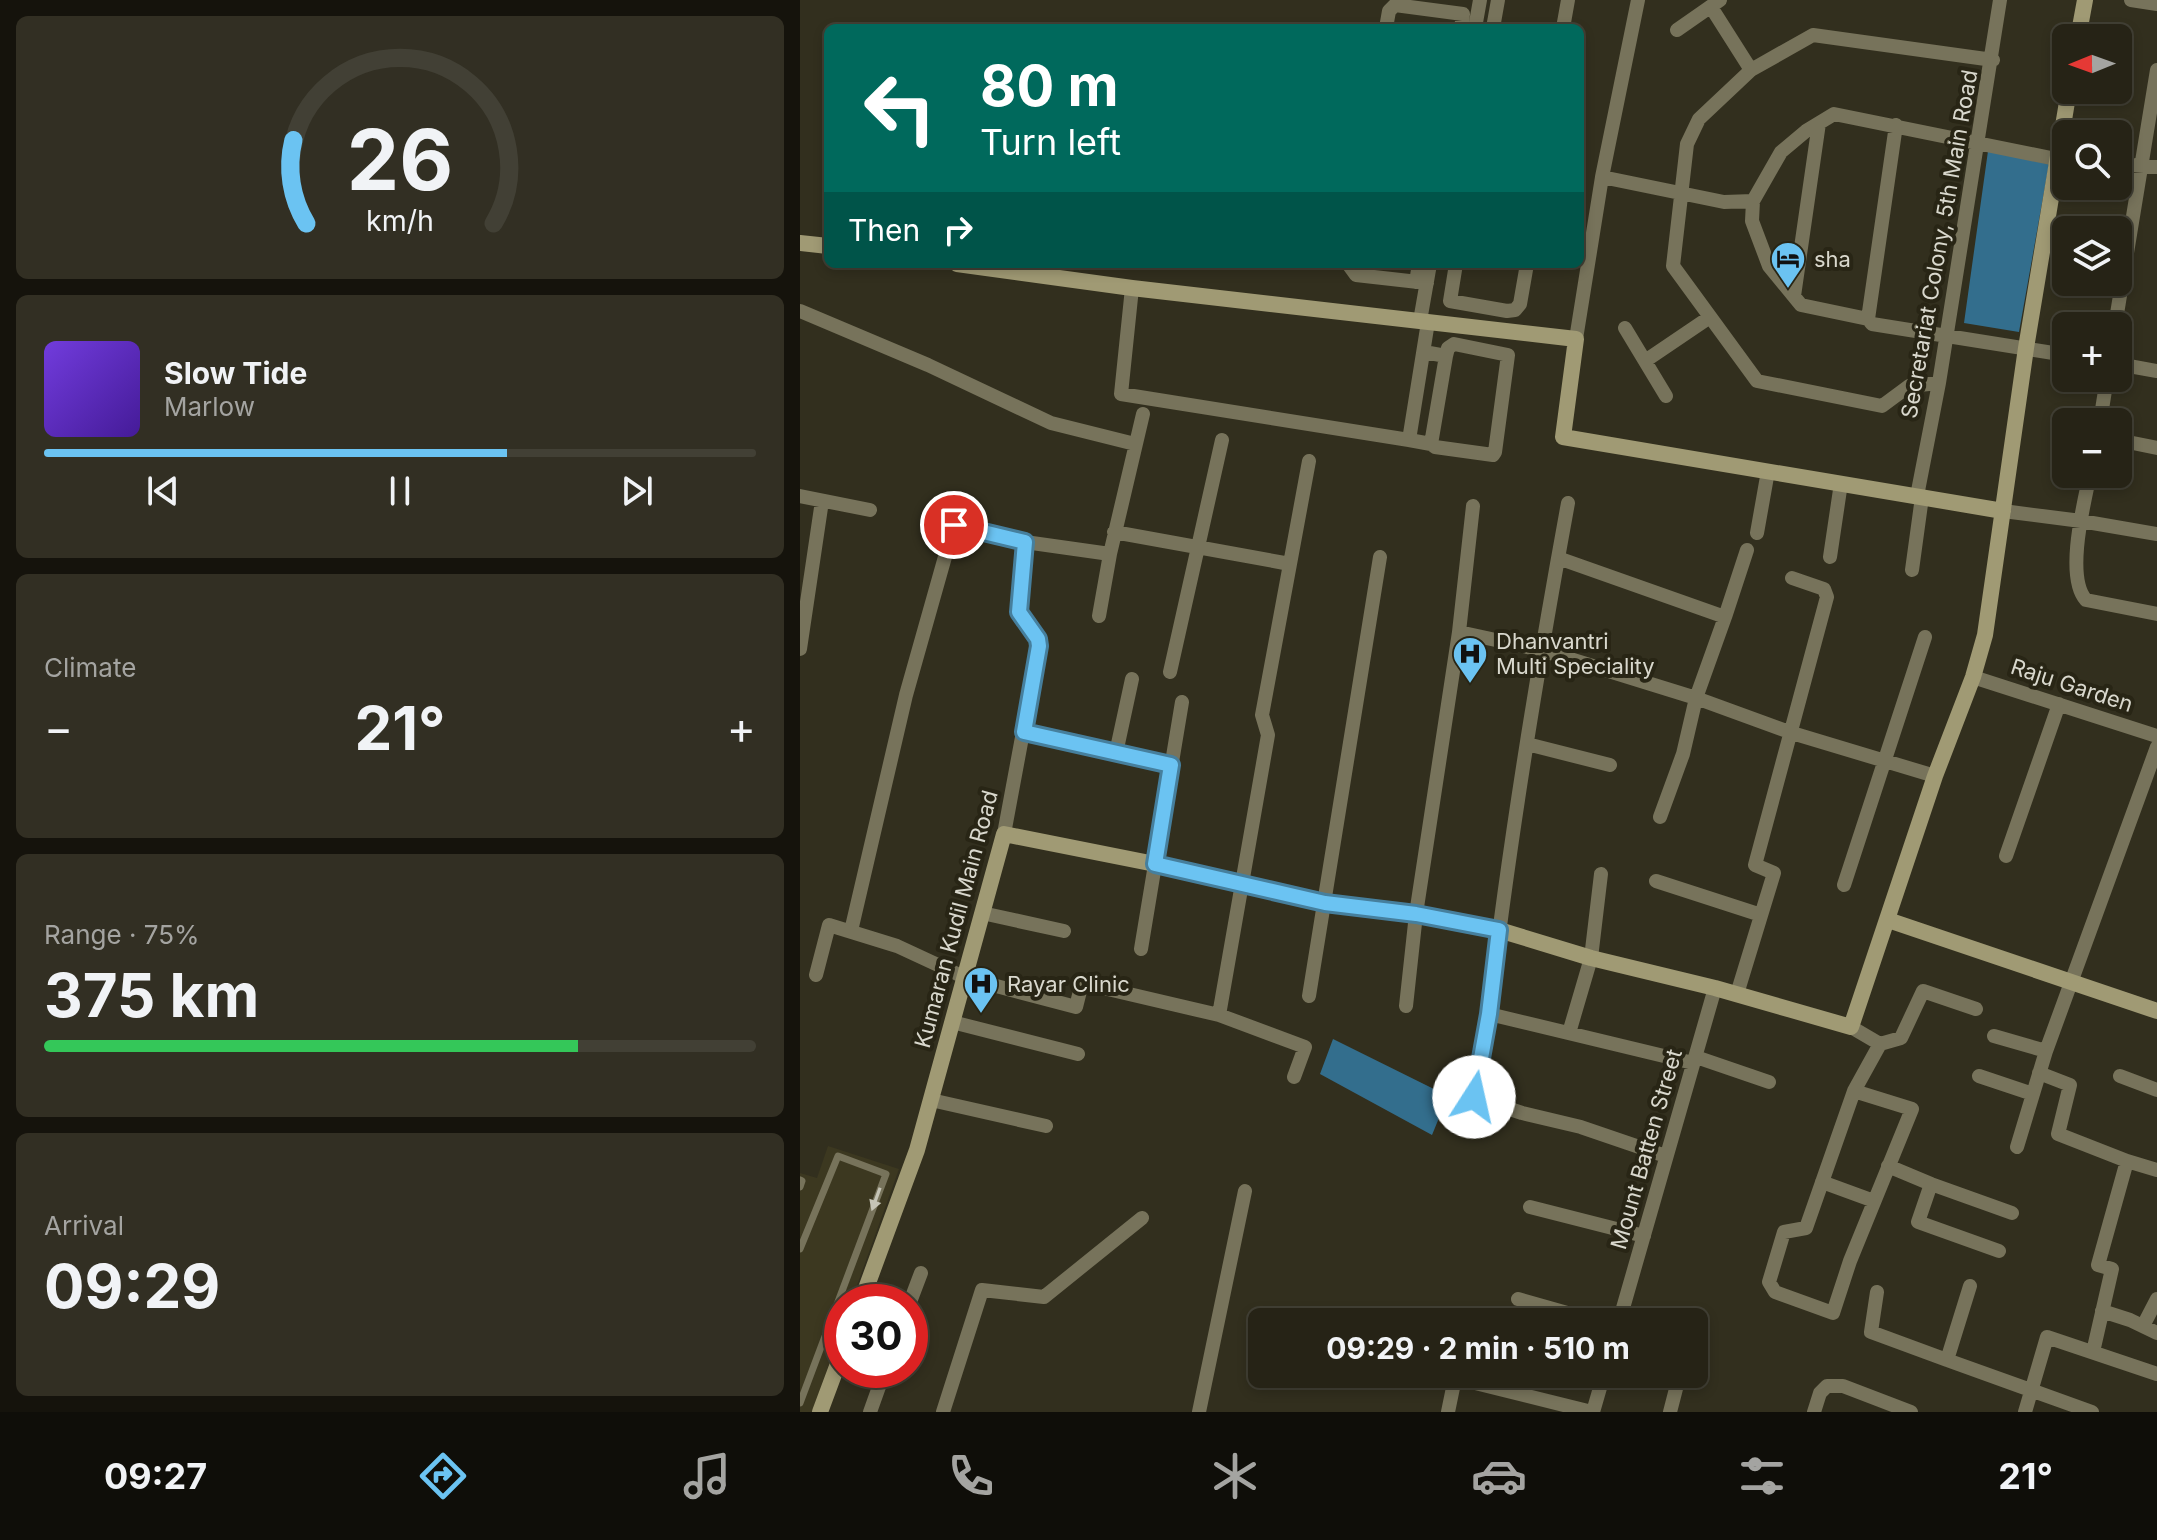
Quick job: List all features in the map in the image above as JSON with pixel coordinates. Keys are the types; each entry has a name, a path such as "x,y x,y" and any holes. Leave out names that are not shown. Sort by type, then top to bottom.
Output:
{"street":[{"path":"1387,24 1389,11 1395,5 1469,22 1480,0"},
{"path":"1494,24 1498,0"},
{"path":"1564,24 1568,0"},
{"path":"1638,0 1602,177 1563,437 2157,534"},
{"name":"Secretariat Colony, 5th Main Road","path":"1912,570 1919,496 1993,60 2000,0"},
{"path":"2081,24 2085,0"},
{"path":"2131,0 2157,4"},
{"path":"1677,30 1716,4 1751,70"},
{"path":"1939,383 1909,386 1882,406 1757,381 1673,266 1687,144 1699,119 1751,70 1813,35 1993,60"},
{"path":"2118,312 2150,166 2156,79"},
{"path":"2052,158 1834,114 1781,152 1753,201 1752,221 1769,266 1801,305 1868,319 1872,324 2052,353"},
{"path":"1794,296 1819,123"},
{"path":"1868,319 1896,125"},
{"path":"1602,177 1724,202 1753,201"},
{"path":"1851,1027 1985,635 2026,348 2054,200"},
{"path":"800,243 824,246"},
{"path":"986,268 1132,288 1576,339"},
{"path":"1351,268 1356,275 1422,288 1450,301 1498,310 1515,310 1520,304 1526,268"},
{"path":"1409,440 1424,352 1420,268"},
{"path":"1422,288 1429,268"},
{"path":"1450,301 1455,268"},
{"path":"1132,288 1121,394 1493,455 1508,355 1454,344 1448,348 1431,444"},
{"path":"800,311 928,365 1051,423 1135,444"},
{"path":"1645,361 1710,317"},
{"path":"1625,328 1666,396"},
{"path":"1424,352 1446,356"},
{"path":"2132,367 2157,371"},
{"path":"1099,616 1114,532 1143,414"},
{"path":"1170,672 1222,440"},
{"path":"2132,443 2157,448"},
{"path":"1219,1015 1268,735 1262,715 1309,461"},
{"path":"1757,533 1768,471"},
{"path":"1830,557 1841,483"},
{"path":"2087,488 2076,582 2079,593 2086,600 2157,614"},
{"path":"800,496 870,510"},
{"path":"800,649 822,501"},
{"path":"1568,503 1541,650 1489,1014 1474,1097 1522,1113 1581,1127 1666,1156"},
{"path":"1406,1006 1416,914 1459,632 1473,506"},
{"path":"851,931 906,695 954,525 1025,542 1110,554"},
{"path":"1114,532 1290,564"},
{"name":"Kumaran Kudil Main Road","path":"868,1284 917,1150 1004,834 1039,646 1038,639 1019,612 1025,542"},
{"path":"1660,817 1683,754 1696,698 1747,550"},
{"path":"1309,996 1380,557"},
{"path":"1558,558 1725,617"},
{"path":"1737,994 1774,873 1755,865 1827,597 1824,589 1792,578"},
{"path":"1459,632 1541,650 1696,698 1792,733 1935,776"},
{"path":"1844,885 1925,637"},
{"name":"Raju Garden","path":"1973,677 2157,736"},
{"path":"1116,753 1132,679"},
{"path":"1141,949 1182,702"},
{"path":"2006,856 2059,704"},
{"path":"1024,732 1171,765"},
{"path":"1527,744 1610,765"},
{"path":"2017,1147 2046,1051 2157,747"},
{"path":"1004,834 1155,864 1325,903 1416,914 1499,930 1591,958 1715,988 1851,1027 1880,1044"},
{"path":"1569,1033 1591,958 1601,874"},
{"path":"1656,881 1761,915"},
{"path":"982,913 1064,931"},
{"path":"1888,920 2156,1008"},
{"path":"816,975 829,925 897,946 966,978 1076,1007 1082,983 1219,1015 1305,1047 1294,1077"},
{"name":"Mount Batten Street","path":"1623,1308 1715,988"},
{"path":"1854,1091 1912,1109 1833,1313 1775,1292 1769,1282 1784,1232 1806,1228 1854,1091 1880,1044 1901,1038 1923,991 1976,1009"},
{"path":"1489,1014 1695,1060 1769,1082"},
{"path":"952,1022 1078,1054"},
{"path":"1994,1036 2046,1051"},
{"path":"2039,1073 2070,1085 2058,1134 2157,1170"},
{"path":"1979,1076 2033,1094"},
{"path":"2120,1076 2157,1090"},
{"path":"931,1100 1046,1126"},
{"path":"2093,1352 2112,1269 2098,1265 2127,1161"},
{"path":"1888,1166 2012,1213"},
{"path":"1822,1182 1874,1201"},
{"path":"1931,1184 1918,1222 1999,1251"},
{"path":"1199,1412 1245,1191"},
{"path":"1530,1207 1644,1236"},
{"path":"943,1412 982,1290 1044,1297 1142,1218"},
{"path":"917,1284 921,1273"},
{"path":"1947,1360 1970,1286"},
{"path":"1877,1292 1871,1332 2092,1412"},
{"path":"1518,1299 1550,1308"},
{"path":"2102,1311 2150,1330 2157,1299"},
{"path":"2025,1412 2047,1337 2157,1374"},
{"path":"1448,1412 1455,1378 1592,1412 1600,1388"},
{"path":"1814,1412 1820,1393 1827,1386 1843,1386 1911,1412"},
{"path":"820,1412 829,1388"},
{"path":"870,1412 879,1388"},
{"path":"1670,1412 1676,1388"}],"lane":[{"path":"800,1249 838,1156 886,1174 800,1403"},
{"path":"800,1180 800,1187"}],"shaded area":[{"path":"828,1146 899,1169 857,1284 824,1284 824,1378 812,1412 800,1412 800,1173 817,1178"}],"water":[{"path":"1988,151 2049,164 2019,332 1964,323"},
{"path":"1333,1039 1448,1096 1432,1135 1320,1074"}],"place":[{"name":"sha","path":"1788,290"},
{"name":"Dhanvantri Multi Speciality","path":"1470,685"},
{"name":"Rayar Clinic","path":"981,1015"}],"route":[{"path":"954,525 1025,542 1019,612 1035,633 1039,646 1024,732 1171,765 1155,864 1325,903 1416,914 1499,930 1489,1014 1474,1097"}]}
